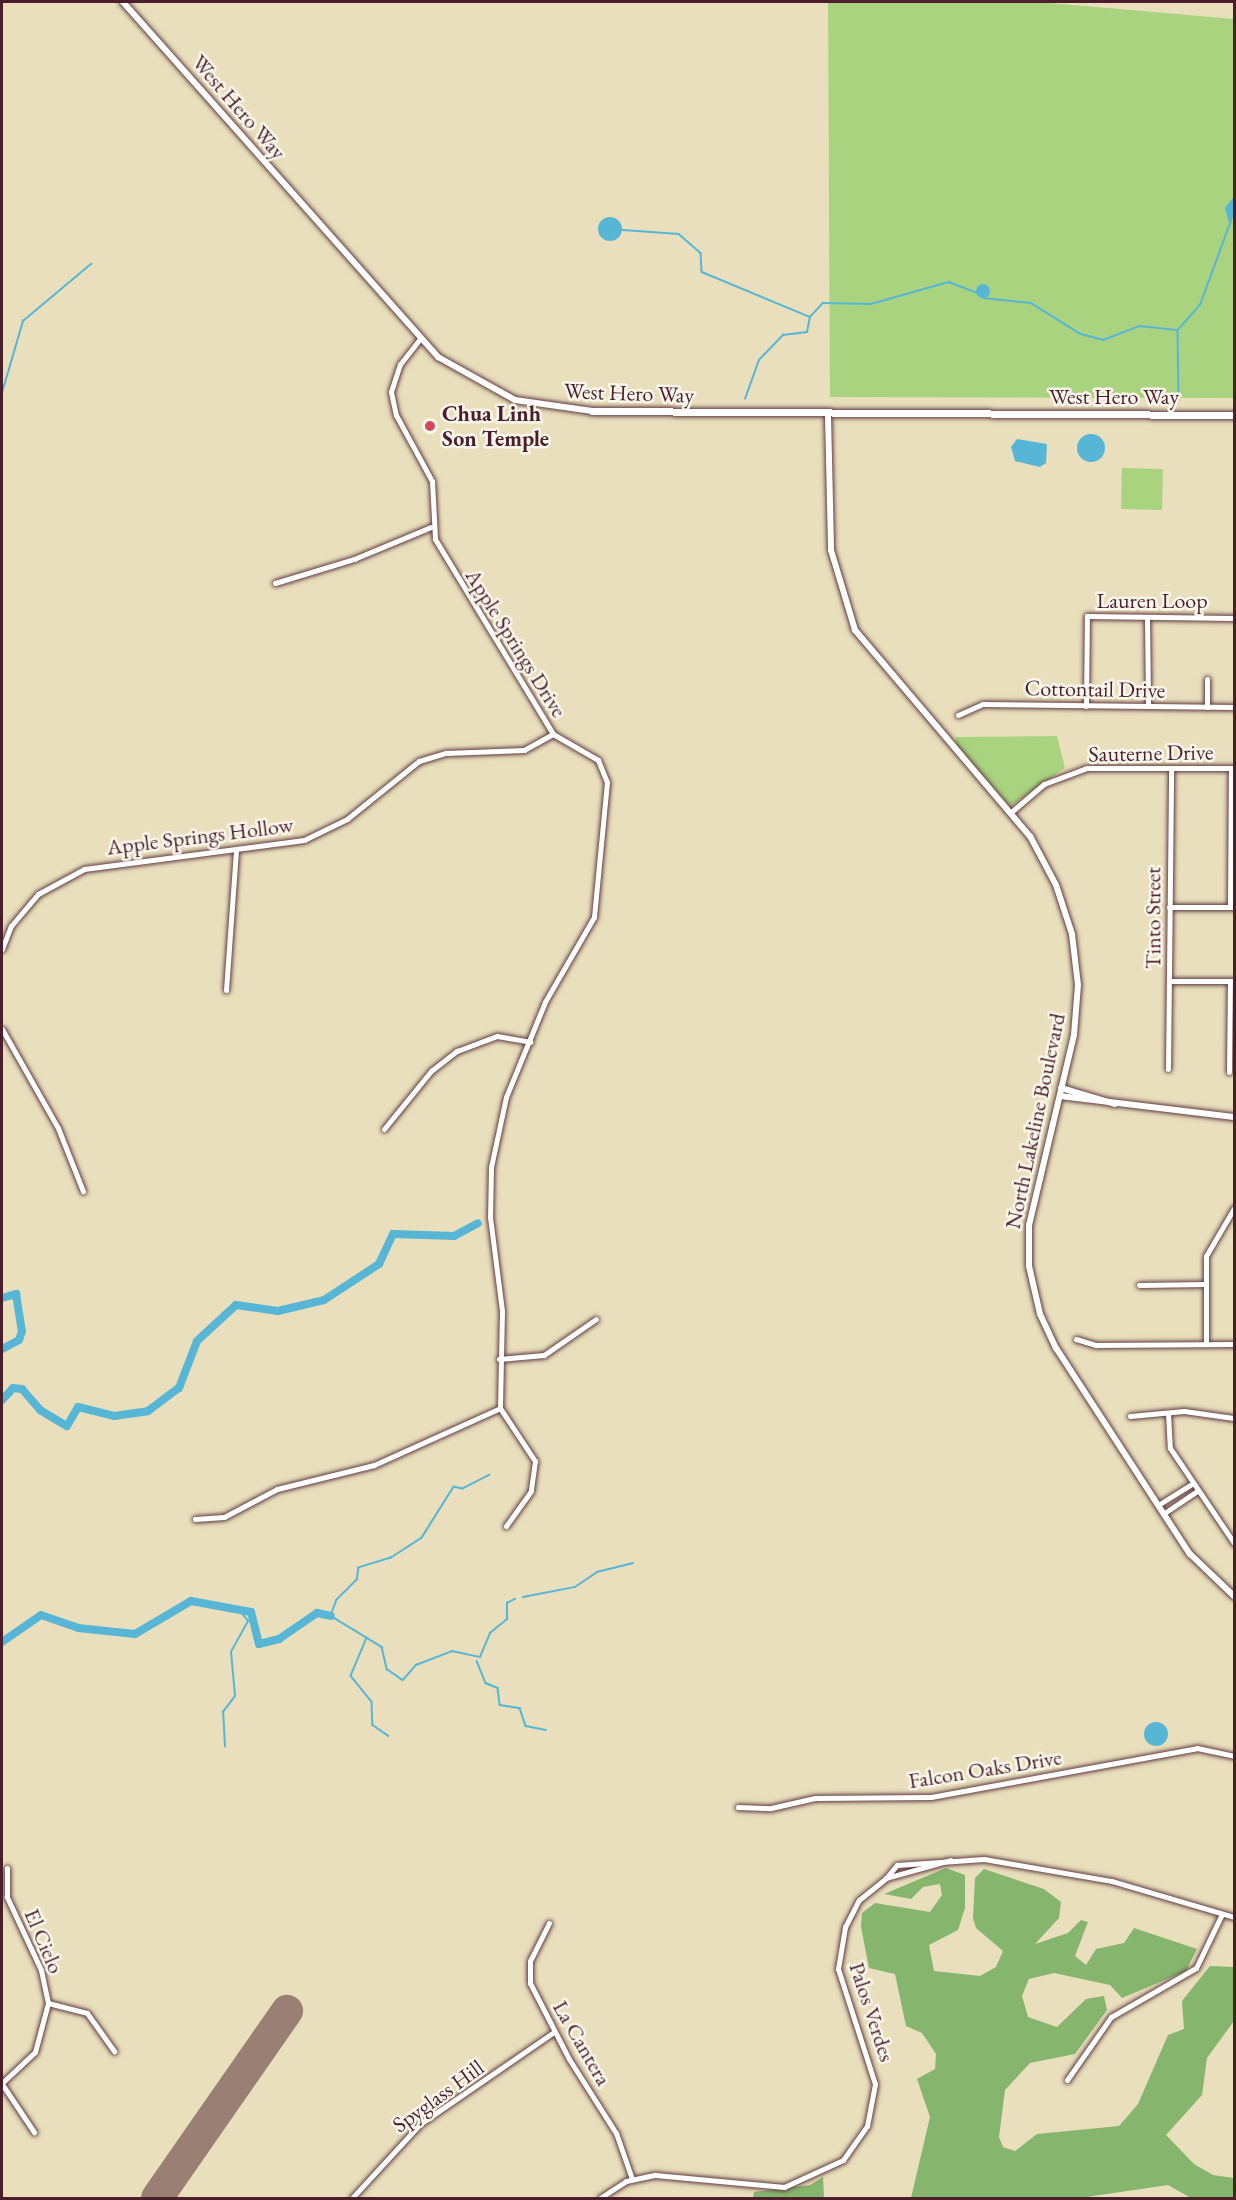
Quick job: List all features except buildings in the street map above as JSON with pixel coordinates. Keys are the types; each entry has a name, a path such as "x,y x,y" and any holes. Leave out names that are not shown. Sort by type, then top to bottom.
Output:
{"main road":[{"name":"West Hero Way","path":"592,411 828,415 1234,415"}],"street":[{"name":"West Hero Way","path":"123,2 419,340 448,366 496,393 534,405 592,411"},
{"name":"Apple Springs Drive","path":"419,340 400,364 391,392 396,415 432,481 432,527 446,561 553,734 598,760 605,770 599,893 590,928 561,967 506,1097 490,1175 502,1311 499,1359 500,1408"},
{"name":"North Lakeline Boulevard","path":"828,415 831,550 843,605 869,652 1010,813 1056,885 1072,934 1076,1021 1029,1226 1035,1300 1056,1348 1163,1514 1190,1554 1234,1596"},
{"path":"275,584 354,559 432,527"},
{"name":"Lauren Loop","path":"1086,706 1087,616 1234,618"},
{"path":"1147,618 1148,706"},
{"path":"1207,680 1207,707"},
{"name":"Cottontail Drive","path":"958,715 983,704 1234,707"},
{"name":"Apple Springs Hollow","path":"2,949 11,926 38,894 84,869 236,849 320,835 424,759 524,750 553,734"},
{"name":"Tinto Street","path":"1168,1069 1171,768"},
{"path":"1169,907 1232,907 1233,768"},
{"name":"Sauterne Drive","path":"1010,813 1044,784 1071,772 1233,768"},
{"path":"226,990 236,849"},
{"path":"1169,981 1232,981 1229,1071"},
{"path":"2,1029 58,1128 83,1191"},
{"path":"384,1129 431,1071 457,1051 497,1036 530,1042"},
{"path":"1061,1088 1121,1106"},
{"path":"1059,1096 1121,1106 1234,1117"},
{"path":"1206,1344 1208,1249 1234,1208"},
{"path":"1139,1285 1206,1284"},
{"path":"499,1359 544,1355 596,1319"},
{"path":"1076,1338 1096,1345 1234,1344"},
{"path":"195,1519 224,1517 277,1489 374,1465 500,1408 535,1461 531,1491 506,1526"},
{"path":"1168,1413 1170,1449 1196,1492 1234,1543"},
{"path":"1130,1416 1168,1413 1234,1418"},
{"path":"1158,1505 1191,1484"},
{"path":"1163,1514 1196,1492"},
{"name":"Falcon Oaks Drive","path":"738,1807 771,1808 815,1798 931,1797 1197,1748 1234,1756"},
{"name":"Palos Verdes","path":"600,2199 632,2179 681,2175 784,2187 829,2170 849,2155 871,2115 875,2077 842,1985 838,1954 854,1907 886,1878 951,1860 1060,1870 1234,1917"},
{"name":"El Cielo","path":"2,2084 35,2052 48,2003 40,1970 7,1897 7,1868"},
{"path":"1067,2080 1111,2017 1196,1968 1222,1914"},
{"name":"La Cantera","path":"549,1923 528,1971 554,2032 616,2133 632,2179"},
{"path":"48,2003 87,2013 114,2051"},
{"name":"Spyglass Hill","path":"352,2199 420,2124 554,2032"},
{"path":"2,2084 34,2132"}],"green space":[{"path":"828,2 1038,2 1234,19 1234,398 830,397"},
{"path":"1122,468 1163,469 1162,510 1121,509"},
{"path":"1057,736 1065,768 1010,806 956,746 956,737"},
{"path":"946,1868 965,1875 965,1908 958,1930 929,1945 934,1971 980,1976 996,1967 1003,1951 976,1928 973,1918 975,1878 984,1869 1044,1889 1061,1902 1059,1918 1035,1944 1068,1933 1081,1920 1088,1922 1075,1956 1086,1965 1096,1949 1124,1943 1134,1928 1197,1949 1186,1971 1122,1998 1110,1985 1054,1973 1029,1979 1022,1996 1028,2017 1057,2027 1086,1999 1104,1996 1107,2010 1075,2054 1030,2063 1005,2090 999,2137 1003,2147 1015,2151 1037,2134 1119,2126 1138,2104 1168,2035 1184,2029 1182,2001 1210,1966 1234,1967 1234,2021 1207,2058 1202,2095 1166,2135 1194,2164 1213,2175 1234,2178 1234,2198 1191,2198 1168,2185 1080,2198 911,2198 930,2117 917,2079 935,2069 936,2054 922,2033 906,2026 895,1974 869,1968 861,1927 862,1913 875,1903 930,1912 942,1895 940,1884 923,1887 911,1899 884,1894"},
{"path":"823,2177 824,2198 753,2198 754,2192 810,2185"}],"water":[{"path":"1233,198 1234,213 1230,227 1225,208"},
{"path":"610,217 618,221 622,229 618,237 610,241 602,237 598,229 602,221"},
{"path":"980,284 986,284 990,291 986,298 980,298 976,294 976,288"},
{"path":"1091,434 1101,438 1105,448 1101,458 1091,462 1081,458 1077,448 1081,438"},
{"path":"1017,439 1047,444 1046,463 1040,467 1015,461 1011,447"},
{"path":"1156,1722 1161,1723 1167,1729 1167,1739 1161,1745 1156,1746 1151,1745 1145,1739 1144,1734 1145,1729 1151,1723"}],"waterway":[{"path":"983,298 1031,303 1081,334 1103,340 1139,326 1178,330 1200,305 1229,226"},
{"path":"623,230 679,234 701,253 702,272 810,317"},
{"path":"2,393 23,321 91,264"},
{"path":"745,399 759,360 783,335 807,332 810,317 823,303 871,304 949,282 977,293"},
{"path":"1178,330 1179,400"},
{"path":"2,1400 13,1388 22,1389 40,1410 67,1426 78,1407 114,1416 148,1411 179,1388 197,1341 236,1305 278,1311 324,1300 379,1264 393,1234 454,1236 478,1223"},
{"path":"2,1298 16,1294 22,1331 19,1340 2,1349"},
{"path":"490,1475 462,1489 454,1487 422,1538 391,1558 359,1568 357,1580 337,1600 331,1616 382,1647 387,1669 403,1680 416,1665 452,1651 480,1657 490,1633 507,1619 507,1603 515,1599"},
{"path":"523,1597 575,1587 597,1572 633,1563"},
{"path":"2,1642 41,1615 78,1628 135,1634 191,1601 251,1612 259,1644 279,1639 317,1613 331,1616"},
{"path":"225,1747 223,1712 235,1696 231,1652 248,1621 238,1609"},
{"path":"367,1638 351,1676 372,1702 373,1725 389,1736"},
{"path":"477,1661 486,1683 498,1688 500,1705 520,1708 526,1726 546,1730"}],"runway":[{"path":"157,2198 287,2011"}],"place":[{"name":"Chua Linh Son Temple","path":"430,426"}]}
